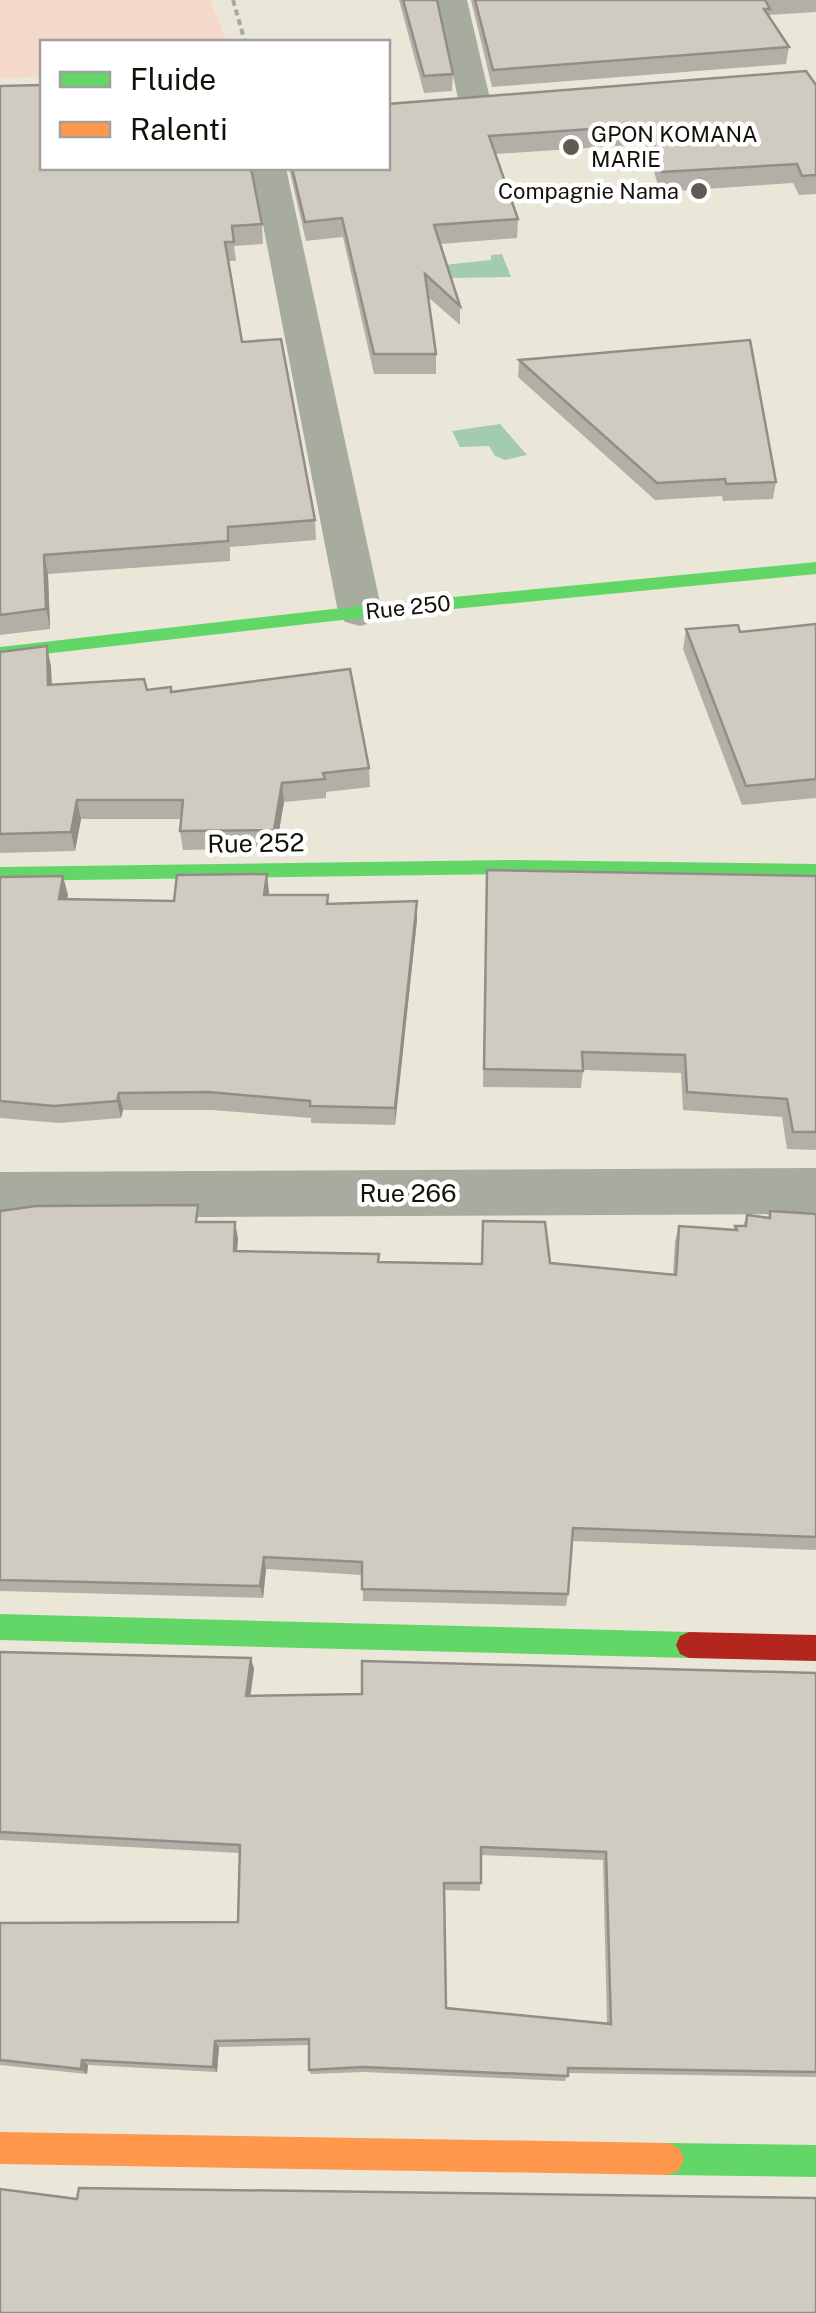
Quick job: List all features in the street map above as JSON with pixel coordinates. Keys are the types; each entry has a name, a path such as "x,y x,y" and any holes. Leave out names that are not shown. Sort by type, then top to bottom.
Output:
{"street":[{"path":"452,0 474,102"},
{"path":"440,105 512,100"},
{"path":"268,170 360,612"},
{"name":"Rue 250","path":"0,653 360,612 816,568"},
{"name":"Rue 252","path":"0,874 514,867 816,871"},
{"name":"Rue 266","path":"0,1195 816,1191"},
{"path":"0,1627 816,1648"},
{"path":"0,2148 816,2161"}],"path":[{"path":"234,0 244,40"}],"shaded area":[{"path":"0,0 210,0 226,40 40,40 40,76 0,79"},
{"path":"502,254 511,277 449,278 443,265 491,260 491,255"},
{"path":"500,424 527,455 505,460 495,456 489,446 460,447 452,431"}],"building":[{"path":"403,0 437,0 453,74 424,76"},
{"path":"475,0 765,0 770,9 764,9 789,47 493,70"},
{"path":"806,71 816,85 816,175 802,176 797,164 662,172 648,125 489,136 518,219 434,225 460,306 425,274 436,354 374,354 342,218 305,222 292,170 390,170 390,104"},
{"path":"40,85 40,170 251,170 262,224 232,226 234,242 225,242 242,342 281,339 315,520 228,527 228,541 44,555 46,609 0,615 0,86"},
{"path":"750,340 776,482 726,484 725,479 657,483 519,360"},
{"path":"816,624 816,779 746,786 686,629 738,625 740,632"},
{"path":"47,646 48,685 144,679 147,690 171,687 171,692 350,669 369,768 323,773 325,779 282,783 274,830 180,831 183,800 77,800 71,832 0,834 0,652"},
{"path":"487,870 816,876 816,1132 793,1132 787,1099 687,1092 685,1055 582,1052 583,1071 484,1069"},
{"path":"267,874 264,895 328,895 327,904 417,901 395,1108 310,1106 310,1101 209,1092 119,1093 117,1101 54,1106 0,1101 0,877 63,876 59,899 174,901 177,875"},
{"path":"198,1205 196,1222 235,1222 234,1251 379,1254 378,1262 482,1264 483,1221 545,1222 550,1263 676,1275 679,1226 737,1230 735,1226 746,1226 747,1215 770,1218 770,1211 816,1214 816,1537 573,1528 568,1594 362,1589 362,1562 264,1557 260,1586 0,1580 0,1211 36,1206"},
{"path":"0,1652 251,1658 246,1696 362,1694 362,1661 816,1673 816,2072 568,2068 568,2076 363,2067 309,2070 309,2039 215,2041 213,2067 82,2060 81,2069 0,2060 0,1923 238,1922 240,1845 0,1832","holes":["481,1847 606,1852 611,2024 446,2008 444,1883 481,1883"]},
{"path":"79,2188 816,2198 816,2313 0,2313 0,2189 77,2199"}],"traffic: fast":[{"path":"0,653 360,612 816,568"},
{"path":"0,874 513,867 816,871"},
{"path":"0,1627 689,1645"},
{"path":"668,2159 816,2161"}],"traffic: slow":[{"path":"0,2148 668,2159"}],"traffic: jam":[{"path":"689,1645 816,1648"}],"place":[{"name":"GPON KOMANA MARIE","path":"571,147"},
{"name":"Compagnie Nama","path":"699,191"}]}
